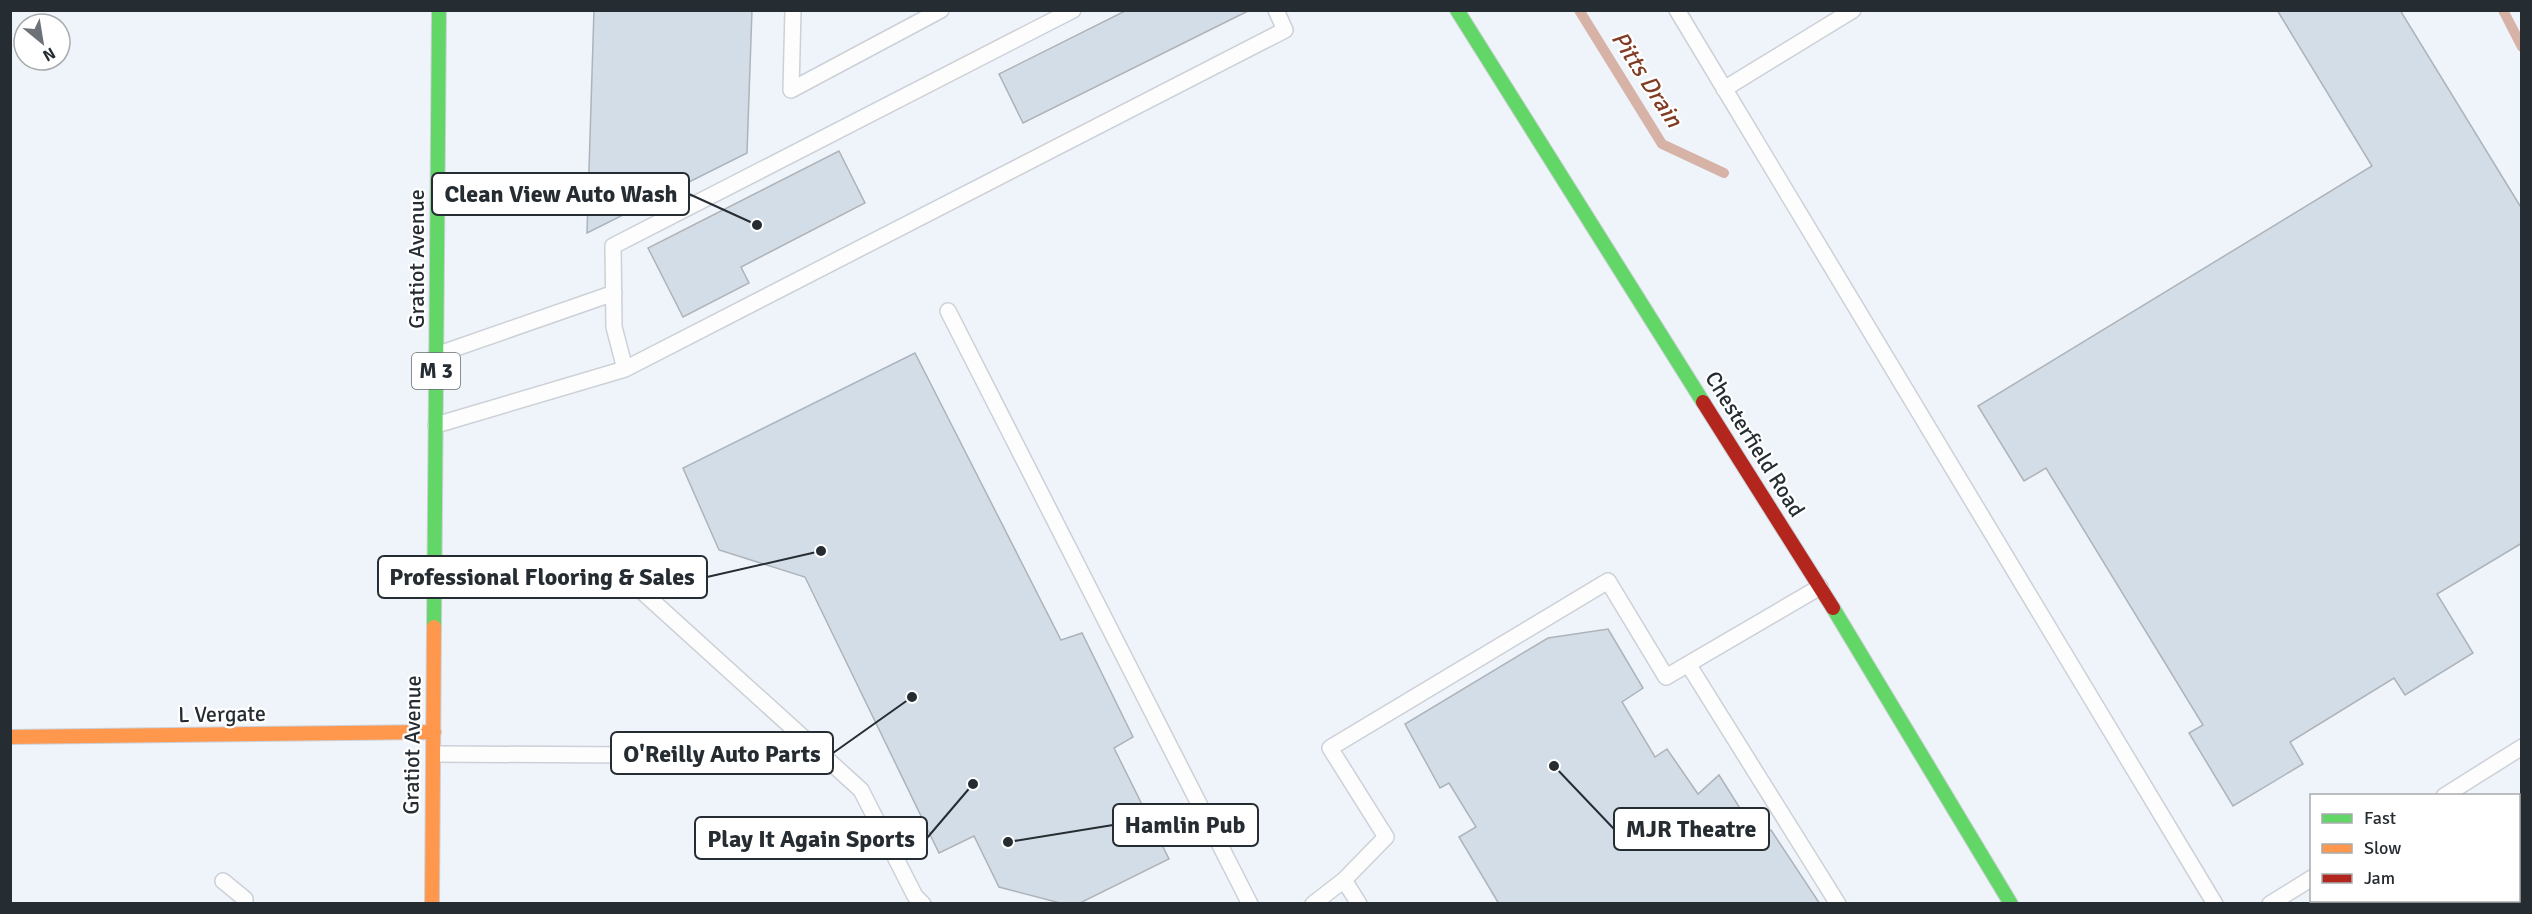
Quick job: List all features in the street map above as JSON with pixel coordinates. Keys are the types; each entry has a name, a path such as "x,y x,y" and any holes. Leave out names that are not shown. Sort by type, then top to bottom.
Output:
{"street":[{"name":"Gratiot Avenue","path":"432,903 439,10"},
{"name":"Chesterfield Road","path":"1457,10 1820,587 2011,903"},
{"name":"L Vergate","path":"10,737 434,732"}],"lane":[{"path":"793,10 791,90 941,10"},
{"path":"625,369 614,327 613,246 1073,10"},
{"path":"436,425 625,369 1285,30 1276,10"},
{"path":"1677,10 2216,903"},
{"path":"1724,89 1853,10"},
{"path":"436,356 614,293"},
{"path":"948,310 1250,903"},
{"path":"1313,903 1344,880 1386,837 1330,748 1608,581 1666,677 1820,587"},
{"path":"636,586 861,790 915,896 923,903"},
{"path":"1688,663 1838,903"},
{"path":"2446,794 2522,747"},
{"path":"434,754 633,755"},
{"path":"2270,903 2310,879"},
{"path":"1344,880 1359,903"},
{"path":"224,881 245,899 245,903"}],"building":[{"path":"594,10 752,10 747,153 587,233"},
{"path":"1127,10 1250,10 1023,123 999,74"},
{"path":"2277,10 2400,10 2522,209 2522,543 2437,594 2473,653 2405,695 2394,678 2290,742 2303,764 2233,806 2189,733 2203,725 2046,468 2024,481 1978,406 2372,166"},
{"path":"839,151 865,203 741,267 749,283 683,317 648,248"},
{"path":"915,353 1061,640 1082,633 1133,737 1114,748 1169,859 1078,904 1064,904 999,887 974,836 939,853 805,577 719,550 683,468"},
{"path":"1608,629 1643,688 1622,702 1655,757 1667,749 1698,794 1719,775 1758,837 1771,830 1820,904 1499,904 1459,837 1476,827 1449,783 1440,788 1405,724 1548,638"}],"waterway":[{"name":"Pitts Drain","path":"1579,10 1662,144 1724,173"},
{"name":"Pitts Drain","path":"2503,10 2522,47"}],"traffic: fast":[{"path":"434,627 439,10"},
{"path":"1457,10 1703,402"},
{"path":"1833,608 2011,904"}],"traffic: slow":[{"path":"432,904 434,627"},
{"path":"10,737 434,732"}],"traffic: jam":[{"path":"1703,402 1833,608"}],"place":[{"name":"Clean View Auto Wash","path":"757,225"},
{"name":"Professional Flooring & Sales","path":"821,551"},
{"name":"O'Reilly Auto Parts","path":"912,697"},
{"name":"MJR Theatre","path":"1554,766"},
{"name":"Play It Again Sports","path":"973,784"},
{"name":"Hamlin Pub","path":"1008,842"}]}
